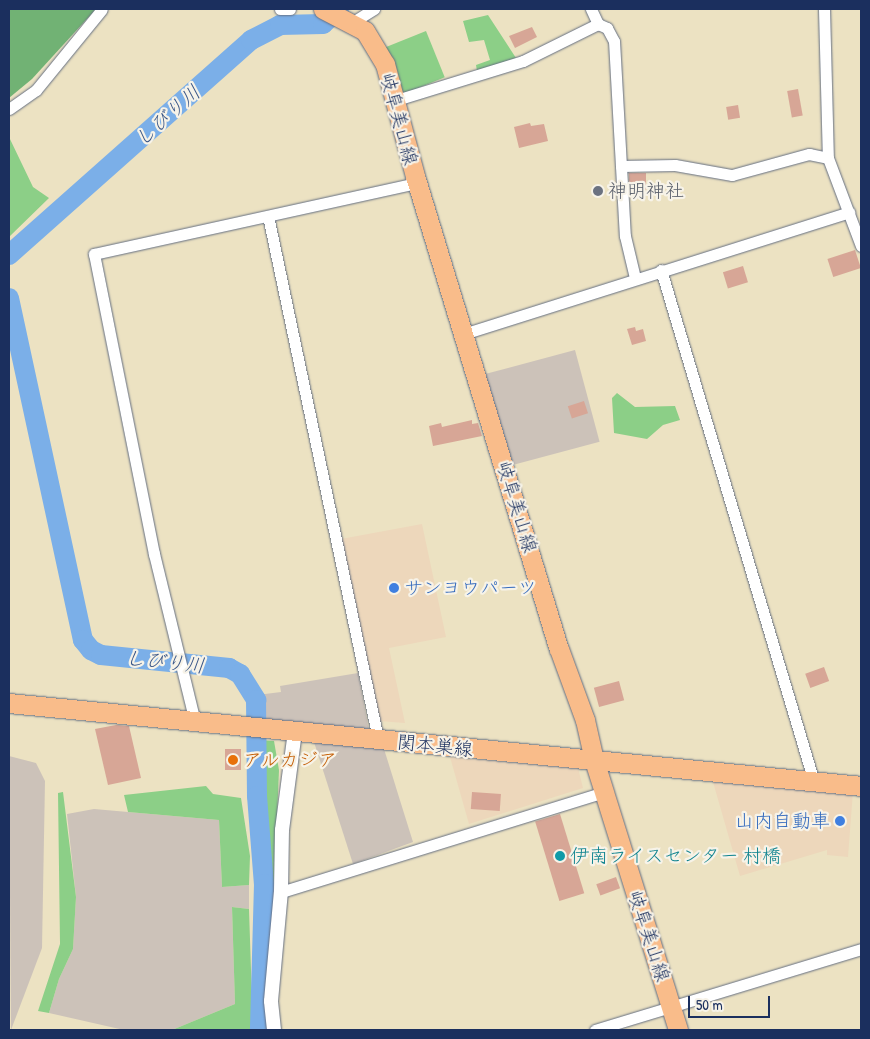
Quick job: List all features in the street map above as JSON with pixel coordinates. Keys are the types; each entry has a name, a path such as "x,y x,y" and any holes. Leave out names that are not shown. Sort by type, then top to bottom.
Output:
{"main road":[{"name":"岐阜美山線","path":"323,9 353,22 365,31 385,64 393,100 417,183 559,649 585,720 594,760 678,1030"},
{"name":"関本巣線","path":"9,703 861,786"}],"street":[{"path":"9,109 36,90 102,9"},
{"path":"280,9 290,9"},
{"path":"353,22 374,9"},
{"path":"590,9 598,24 607,28 614,41 625,236 635,278"},
{"path":"824,9 828,158 861,246"},
{"path":"393,100 523,61 598,24"},
{"path":"621,166 675,165 732,175 809,154 828,158"},
{"path":"195,722 154,554 94,254 417,183"},
{"path":"463,334 635,278 849,212"},
{"path":"268,216 378,739"},
{"path":"661,270 814,782"},
{"path":"274,1030 271,1001 281,892 282,830 295,731"},
{"path":"281,892 604,792"},
{"path":"595,1030 861,949"}],"shaded area":[{"path":"575,350 600,442 508,466 483,375"},
{"name":"サンヨウパーツ","path":"422,524 446,637 389,648 405,723 379,721 341,539"},
{"path":"358,673 369,731 263,722 257,695 281,692 280,686"},
{"path":"314,742 384,749 413,842 353,864"},
{"path":"9,756 36,763 45,781 42,948 11,1030"},
{"path":"450,757 578,768 583,788 469,824"},
{"path":"713,782 853,791 848,857 827,855 827,850 740,876"},
{"path":"94,809 219,820 222,887 249,885 249,909 232,907 235,1004 172,1030 124,1030 49,1013 59,979 73,949 76,897 67,814"}],"green space":[{"path":"9,9 96,9 32,79 9,98"},
{"path":"488,15 516,58 477,71 476,65 490,60 484,40 469,42 463,21"},
{"path":"426,31 445,77 403,94 384,48"},
{"path":"9,137 33,187 49,198 9,237"},
{"path":"617,393 635,407 675,406 680,420 663,425 647,439 614,433 612,398"},
{"path":"261,740 274,741 279,770 274,885 269,886"},
{"path":"206,786 213,794 241,798 250,856 249,885 222,887 219,820 128,812 124,795"},
{"path":"63,792 76,897 73,949 59,979 49,1013 38,1011 60,944 58,793"},
{"path":"232,907 249,909 253,1030 172,1030 235,1004"}],"building":[{"path":"532,27 537,37 515,48 509,36"},
{"path":"798,89 803,116 792,117 787,91"},
{"path":"738,105 740,118 728,120 726,107"},
{"path":"530,123 531,126 544,124 548,141 519,148 514,127"},
{"path":"629,173 646,173 646,190 629,190"},
{"path":"855,250 861,268 833,277 827,259"},
{"path":"743,266 748,282 728,288 723,272"},
{"path":"635,327 636,331 643,329 646,341 632,345 627,329"},
{"path":"584,401 588,413 572,419 568,406"},
{"path":"472,420 472,424 478,423 482,436 433,446 429,426 441,423 442,427"},
{"path":"824,667 829,681 810,688 805,674"},
{"path":"619,681 624,700 599,707 594,688"},
{"path":"116,725 129,726 141,778 108,785 95,729"},
{"name":"アルカジア","path":"225,749 241,749 241,770 225,770"},
{"path":"472,792 501,794 500,811 471,809"},
{"name":"伊南ライスセンター 村橋","path":"560,814 584,893 559,901 535,822"},
{"path":"616,877 620,888 600,895 596,884"}],"waterway":[{"name":"しびり川","path":"9,255 251,40 280,25 323,24 339,9"},
{"name":"しびり川","path":"9,298 83,640 91,650 101,655 229,668 240,674 256,700 257,796 264,884 260,1030"}],"place":[{"name":"神明神社","path":"598,191"},
{"name":"サンヨウパーツ","path":"394,588"},
{"name":"アルカジア","path":"233,760"},
{"name":"山内自動車","path":"840,821"},
{"name":"伊南ライスセンター 村橋","path":"560,856"}]}
